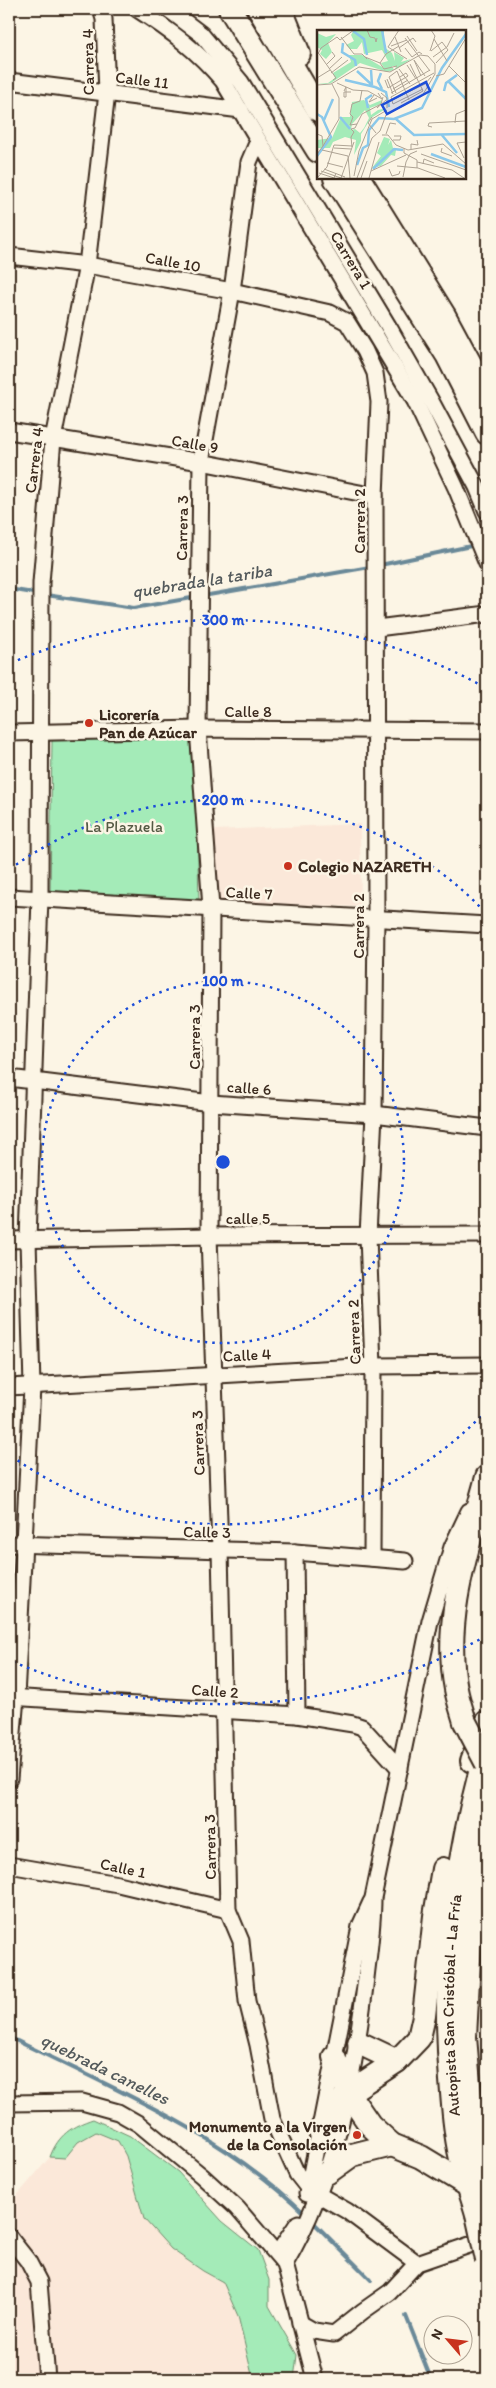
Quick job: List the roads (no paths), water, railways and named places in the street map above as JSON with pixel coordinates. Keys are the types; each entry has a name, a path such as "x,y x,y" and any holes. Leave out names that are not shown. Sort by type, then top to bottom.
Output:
{"highway":[{"path":"230,9 317,149"},
{"path":"259,9 317,108"},
{"path":"281,9 317,101"},
{"path":"336,179 447,355 487,433"},
{"path":"361,179 444,315 487,395"},
{"path":"487,1477 462,1573 452,1648 456,1689 476,1722 487,1764"},
{"path":"320,2131 331,2113 348,2093 397,2061 419,2038 424,2016 435,1916 444,1862 463,1791 476,1722"},
{"name":"Autopista San Cristóbal - La Fría","path":"478,2188 461,2158 446,2030 455,1885 466,1826 487,1748"},
{"name":"Autopista San Cristóbal - La Fría","path":"487,1815 473,1884 465,2037 470,2095 482,2162 477,2214 487,2260"},
{"path":"359,2043 397,2061"},
{"path":"334,2057 348,2093 370,2125 392,2145 421,2157 478,2188"},
{"path":"482,2162 487,2126"},
{"path":"327,2173 352,2155 392,2145"}],"street":[{"name":"Carrera 1","path":"137,9 181,38 202,56 223,81 415,401 456,488 487,564"},
{"name":"Carrera 1","path":"168,9 202,34 242,82 436,409 487,512"},
{"name":"Carrera 4","path":"9,1779 13,1697 25,1545 32,1387 28,1239 32,1080 40,898 41,583 53,439 87,265 107,93 103,14"},
{"name":"Calle 11","path":"9,81 241,110"},
{"name":"Carrera 3","path":"228,1910 220,1549 209,1236 211,908 198,729 201,462 232,291 250,162 258,141"},
{"name":"Calle 10","path":"9,256 87,265 232,291 330,313"},
{"name":"Carrera 2","path":"330,313 347,322 366,351 375,373 379,402 376,496 377,628 374,728 376,917 374,1114 368,1236 374,1366 372,1558"},
{"name":"Calle 9","path":"9,431 201,462 376,496"},
{"path":"377,628 487,614"},
{"name":"Calle 8","path":"9,733 198,729 374,728 487,730"},
{"name":"Calle 7","path":"9,897 487,925"},
{"name":"calle 6","path":"9,1078 211,1103 374,1114 487,1128"},
{"name":"calle 5","path":"9,1240 209,1236 487,1235"},
{"name":"Calle 4","path":"9,1387 374,1366 487,1365"},
{"path":"281,2259 300,2228 312,2197 327,2173 359,2043 373,1934 373,1898 430,1621 441,1577 452,1547 487,1477"},
{"name":"Calle 3","path":"9,1544 295,1552 405,1561"},
{"path":"295,1552 297,1715"},
{"name":"Calle 2","path":"13,1697 297,1715 362,1727 400,1769"},
{"name":"Calle 1","path":"9,1865 118,1884 228,1910"},
{"path":"312,2197 320,2131 360,1926 373,1898"},
{"path":"228,1910 241,1941 246,2001 258,2045 272,2119 298,2174 312,2197 347,2212 417,2263"},
{"path":"9,2103 82,2102 118,2112 146,2130 202,2176 237,2208 281,2259 315,2379"},
{"path":"9,2237 28,2261 39,2282 47,2379"},
{"path":"300,2323 314,2331 334,2334 390,2292 417,2263 487,2240"}],"waterway":[{"name":"quebrada la tariba","path":"385,564 471,546"},
{"name":"quebrada la tariba","path":"203,596 370,567"},
{"name":"quebrada la tariba","path":"9,589 39,594"},
{"name":"quebrada la tariba","path":"46,595 134,608 197,597"},
{"name":"quebrada canelles","path":"9,2037 126,2094 203,2136 274,2186 306,2215"},
{"name":"quebrada canelles","path":"311,2220 371,2280"},
{"name":"quebrada canelles","path":"406,2316 431,2379"}],"place":[{"name":"Licorería Pan de Azúcar","path":"89,723"},
{"name":"Colegio NAZARETH","path":"288,866"},
{"name":"Monumento a la Virgen de la Consolación","path":"357,2135"}],"park label":[{"name":"La Plazuela","path":"124,826"}]}
